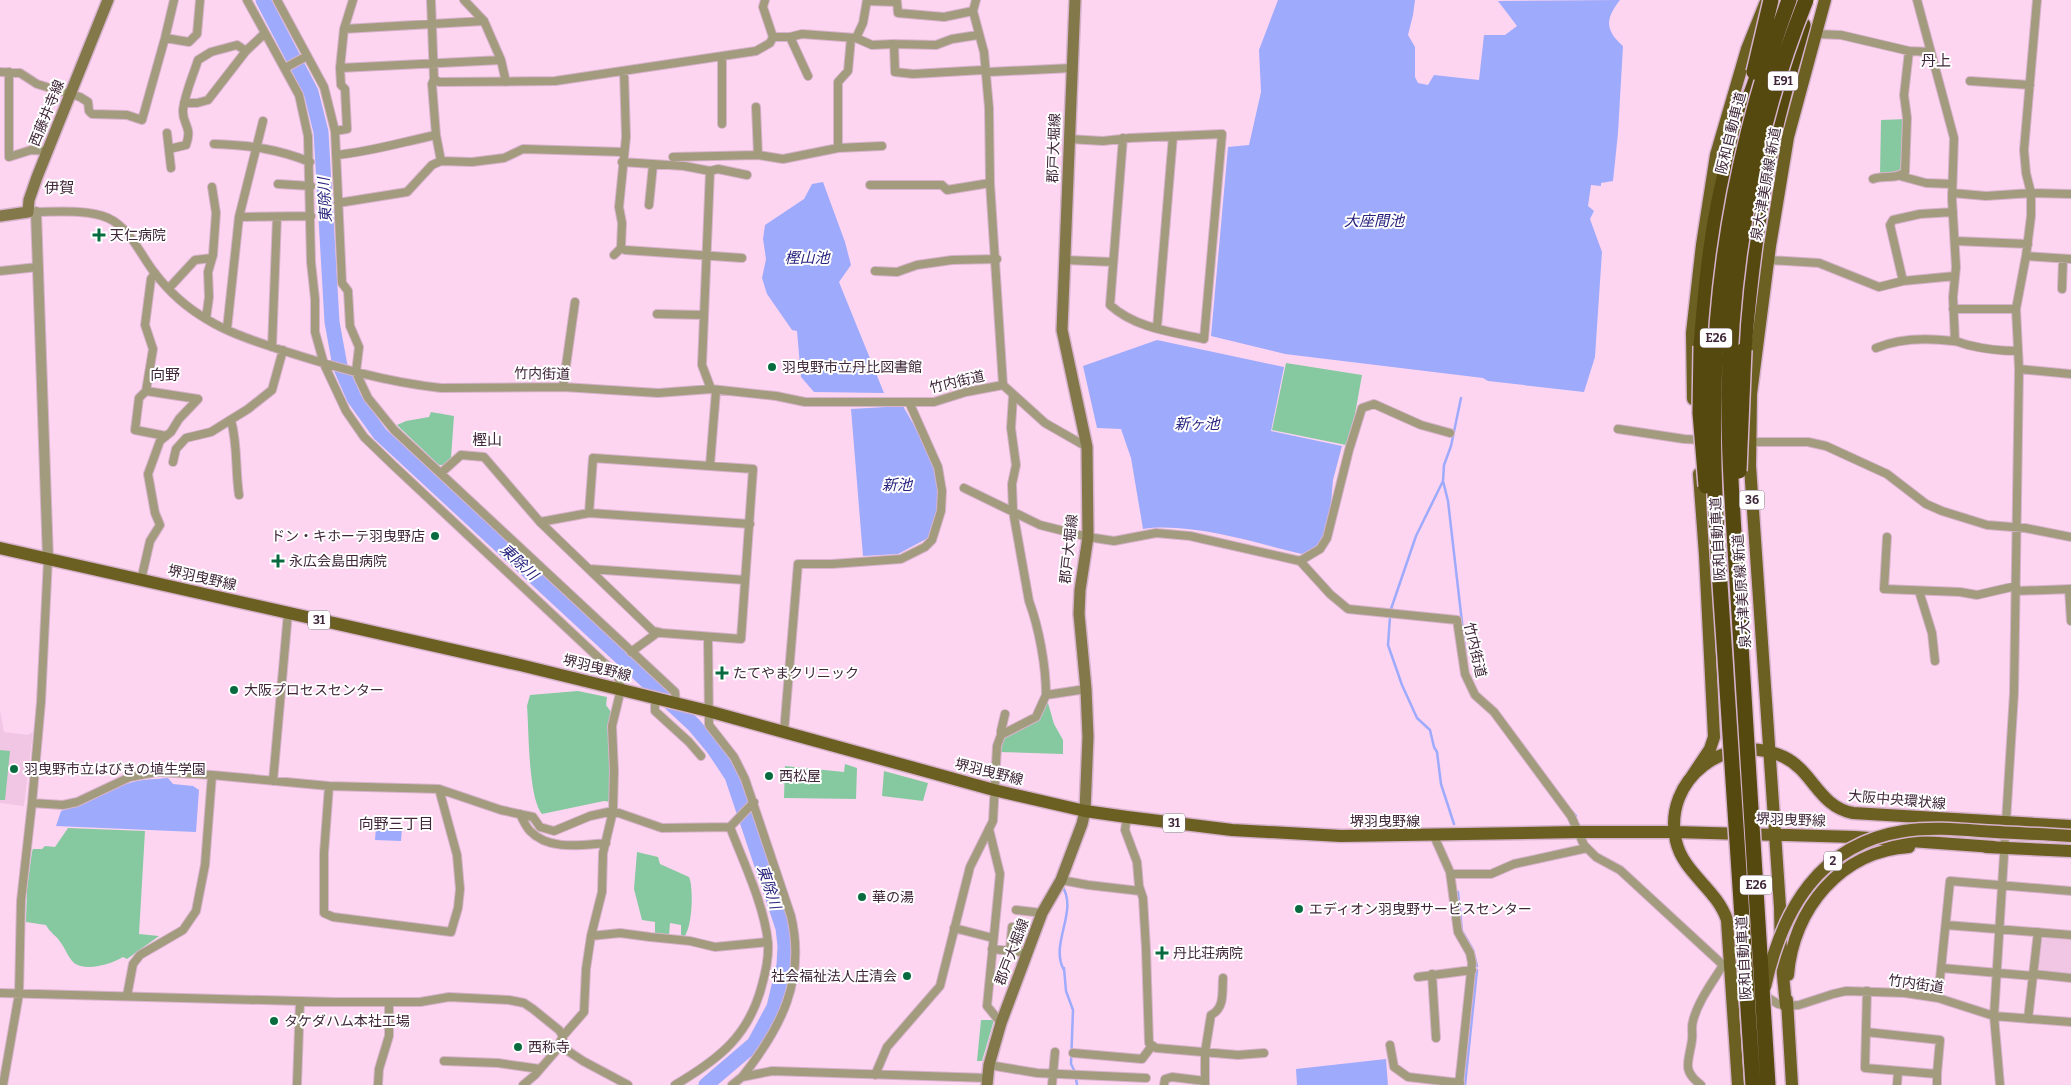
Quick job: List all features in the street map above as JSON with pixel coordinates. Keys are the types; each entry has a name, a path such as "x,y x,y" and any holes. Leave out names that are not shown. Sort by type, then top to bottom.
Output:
{"highway":[{"name":"E91","path":"1740,162 1750,88 1771,0"},
{"path":"1719,564 1701,447 1700,413 1701,346 1710,254 1730,156 1782,0"},
{"name":"阪和自動車道","path":"1753,1085 1713,453 1716,335 1722,265 1740,162 1754,104 1789,0"},
{"name":"阪和自動車道","path":"1768,1085 1730,465 1729,392 1737,276 1756,165 1785,56 1806,0"},
{"path":"1741,645 1743,596 1739,469 1744,350 1756,240 1777,121 1805,18 1812,0"},
{"name":"E91","path":"1756,165 1786,72 1817,0"}],"main road":[{"name":"西藤井寺線","path":"32,212 29,200 108,0"},
{"name":"郡戸大堀線","path":"987,1081 989,1065 1001,1023 1042,913 1061,880 1085,811 1088,737 1086,689 1079,614 1080,590 1088,537 1087,447 1063,340 1075,0"},
{"path":"1690,779 1710,749 1714,737 1705,555 1696,439 1692,333 1702,245 1716,155 1747,49 1766,0"},
{"name":"泉大津美原線 新道","path":"1786,1006 1757,593 1750,466 1751,394 1768,260 1788,136 1825,0"},
{"path":"0,216 32,212"},
{"name":"堺羽曳野線","path":"0,548 621,689 637,693 654,702 679,701 708,711 994,790 1085,811 1278,834 1434,836 1578,832 1675,832 1855,837 1999,847"},
{"name":"大阪中央環状線","path":"1738,1085 1727,968 1728,925 1724,911 1712,893 1685,862 1679,849 1675,832 1677,806 1690,779 1706,762 1721,754 1741,750 1769,752 1796,764 1824,799 1846,812 2071,826"},
{"name":"大阪中央環状線","path":"1747,1085 1759,1010 1770,964 1781,932 1800,895 1812,880 1833,861 1870,840 1896,832 1960,830 2071,836"},
{"name":"2","path":"1792,1085 1786,1006 1789,966 1799,927 1816,896 1836,877 1860,860 1889,849 1912,846 1999,847 2071,851"}],"street":[{"path":"0,72 20,73 36,84 70,94 88,102 89,111 92,114 126,115 142,120 174,0"},
{"path":"165,38 189,42 197,34 200,0"},
{"path":"247,0 287,67 305,115 310,162 311,262 315,299 315,332 346,410 364,437 618,676 621,689 612,726 614,771 612,811 603,853 602,892 591,936 585,976 584,1012 564,1036 560,1046 540,1069 522,1085"},
{"path":"277,0 306,57 324,87 335,131 342,283 348,292 350,326 359,347 354,371 362,388 378,412 394,430 631,652 679,701"},
{"path":"335,131 347,129 345,89 340,85 340,68 344,29 353,0"},
{"path":"431,0 434,63 434,79 432,84 436,135 441,161"},
{"path":"464,0 484,21 501,60 506,82"},
{"path":"434,79 439,82 555,81 756,51 770,44 773,37 763,7 765,0"},
{"path":"838,148 838,82 848,72 854,38 863,23 867,0 897,2 898,13 944,17 973,11"},
{"path":"976,0 973,11 984,52 989,108 990,183 1003,385"},
{"path":"1917,0 1954,138 1952,193 1956,267 1953,309 1955,340"},
{"path":"2000,1085 1994,1016 2002,886 1999,847 2006,822 2013,719 2018,369 2016,309 2028,244 2031,193 2026,173 2024,150 2037,0"},
{"path":"344,29 484,21"},
{"path":"184,103 197,103 208,100 246,51 265,33"},
{"path":"773,37 790,37 802,34 854,38 872,45 936,45 952,39 978,35"},
{"path":"1815,34 1841,35 1909,51 1931,52"},
{"path":"790,37 808,76"},
{"path":"894,44 895,72 913,74 1072,68"},
{"path":"169,149 186,145 190,134 183,113 184,103 198,60 211,52 237,45 246,51"},
{"path":"1900,176 1905,172 1907,137 1904,95 1909,51"},
{"path":"287,67 306,57"},
{"path":"722,57 722,124"},
{"path":"340,68 501,60"},
{"path":"9,72 9,157 31,150 47,151"},
{"path":"614,255 620,248 622,223 619,207 626,137 624,72"},
{"path":"1970,80 2030,85"},
{"path":"756,107 758,155"},
{"path":"227,329 240,217 263,121"},
{"path":"167,133 171,168"},
{"path":"1069,139 1102,141 1123,138 1222,134 1204,340 1139,323 1117,312 1110,305 1123,138"},
{"path":"336,155 363,153 396,143 436,135"},
{"path":"1157,328 1173,136"},
{"path":"214,144 256,146 286,152 310,162"},
{"path":"673,157 758,155 783,159 838,148 882,146"},
{"path":"338,203 386,197 407,192 432,165 441,161 472,162 504,158 522,149 623,152"},
{"path":"622,162 684,166 710,171 718,169 747,175"},
{"path":"650,204 653,165"},
{"path":"710,171 702,365 714,390 710,466"},
{"path":"1873,179 1881,176 1900,176 1926,183 1952,184"},
{"path":"870,185 942,185 947,190 990,183"},
{"path":"278,184 311,186"},
{"path":"206,319 209,297 208,272 212,258 216,213 212,187"},
{"path":"1952,193 1986,196 2031,193 2071,194"},
{"path":"4,1085 19,994 21,901 41,702 48,559 38,267 32,212"},
{"name":"竹内街道","path":"32,212 93,214 108,218 123,228 155,273 181,302 206,319 272,347 327,365 422,386 440,388 564,386 658,393 714,390 776,396 805,402 934,402 966,392 1003,385 1045,423 1087,447"},
{"path":"1903,282 1890,224 1893,220 1920,214 1953,212"},
{"path":"240,217 311,216"},
{"path":"272,347 277,217"},
{"path":"1955,241 2028,244"},
{"path":"620,248 625,250 742,258"},
{"path":"2026,256 2067,259 2062,289"},
{"path":"168,288 195,260 212,258"},
{"path":"875,271 896,272 917,265 952,260 996,259"},
{"path":"1065,260 1113,262"},
{"path":"1768,260 1819,263 1879,287 1903,282 1955,276"},
{"path":"0,271 38,267"},
{"path":"155,273 151,279 144,325 153,349 146,391 139,398 135,430 166,436"},
{"path":"564,386 575,302"},
{"path":"1953,309 2016,309"},
{"path":"657,314 704,315"},
{"path":"1876,348 1887,343 1902,341 1955,340 1966,345 2018,352"},
{"path":"173,462 176,449 186,438 211,432 232,420 272,390 284,350"},
{"path":"2018,369 2071,374"},
{"path":"141,580 150,541 160,525 155,513 148,474 160,441 198,399 146,391"},
{"path":"1002,735 1036,717 1046,695 1034,615 1029,601 1013,511 1012,484 1016,465 1011,428 1013,396"},
{"path":"784,732 798,564 832,564 901,559 925,547 935,534 941,511 942,491 938,467 909,402"},
{"path":"964,488 1040,525 1088,537 1114,541 1156,533 1190,536 1300,561 1320,549 1327,538 1349,450 1362,408 1374,404 1421,425 1450,433"},
{"path":"232,420 237,441 236,475 238,495"},
{"path":"1618,429 1659,436 1750,442 1808,442 1826,446 1887,474 1926,504 1942,511 1987,525 2016,527 2071,537"},
{"path":"441,474 461,455 484,457 540,522 657,633"},
{"path":"589,512 592,458 753,469 741,639 657,633 631,652"},
{"path":"540,522 589,512 750,524"},
{"path":"1887,537 1884,589 1977,595 2016,588 2070,589 2071,621"},
{"name":"竹内街道","path":"1300,561 1330,594 1348,609 1457,620 1465,674 1475,695 1494,712 1571,816 1587,848 1603,861 1620,870 1727,968 1772,1000 1786,1006 1799,1006 1833,994 1867,991 1938,998 1994,1016 2071,1022"},
{"path":"590,569 745,580"},
{"path":"1919,591 1932,633 1935,661"},
{"path":"273,781 288,613"},
{"path":"708,636 709,725 734,757 754,802 792,916 796,936 796,959 785,1010 773,1035 742,1077 732,1085"},
{"path":"1046,695 1086,689"},
{"path":"654,702 654,711 689,742 701,756"},
{"path":"875,1075 887,1047 940,986 970,867 993,822 997,746 1002,735 1001,731 1005,714"},
{"path":"32,803 63,805 77,802 130,776 157,772 329,786 439,789 501,810 533,817 540,827 554,831 590,816 612,811 662,828 730,827 754,802"},
{"path":"127,996 133,964 140,955 183,930 196,911 205,865 212,775"},
{"path":"329,786 324,853 324,913 332,917 451,932 458,908 460,889 457,855 439,789"},
{"path":"520,814 531,831 537,836 560,845 606,843"},
{"path":"1127,817 1125,830 1136,862 1140,891 1143,898 1149,1043 1156,1048 1238,1055 1264,1053"},
{"path":"675,1085 707,1066 730,1047 740,1035 758,1001 768,964 768,942 762,914 730,827"},
{"path":"989,829 1000,874 987,1006 1001,1023"},
{"path":"1390,1045 1394,1067 1408,1077 1459,1084 1472,970 1471,955 1458,929 1451,874 1434,836"},
{"path":"1451,874 1491,874 1514,864 1587,848"},
{"path":"1061,880 1140,891"},
{"path":"1938,998 1950,881 2071,892"},
{"path":"1016,910 1042,913"},
{"path":"1946,925 2071,935"},
{"path":"1010,951 1012,927"},
{"path":"954,928 994,938"},
{"path":"591,936 620,932 650,938 690,940 715,946 768,942"},
{"path":"2028,1019 2038,932"},
{"path":"992,950 1020,952 1027,956"},
{"path":"1701,1085 1690,1077 1688,1070 1693,1038 1692,1023 1697,1008 1727,968"},
{"path":"1941,968 2071,978"},
{"path":"1418,977 1472,970"},
{"path":"1432,974 1436,1038"},
{"path":"1162,1079 1172,1077 1205,1083 1205,1052 1211,1015 1217,1012 1222,1003 1223,978"},
{"path":"1867,991 1865,1068 1937,1074"},
{"path":"0,993 389,1002 420,1002 450,997 524,1003 564,1036"},
{"path":"298,1085 300,1001"},
{"path":"378,1085 379,1069 389,1036 389,1002"},
{"path":"1866,1032 1940,1040 1936,1085"},
{"path":"564,1036 562,1047 583,1061 628,1085"},
{"path":"1073,1053 1142,1059 1151,1046"},
{"path":"1052,1085 1055,1052"},
{"path":"444,1061 498,1063 540,1069"},
{"path":"989,1065 1075,1076 1082,1074 1146,1078"},
{"path":"742,1077 772,1071 987,1081"},
{"path":"1897,1085 1898,1071"},
{"path":"1119,1085 1120,1076"}],"shaded area":[{"name":"羽曳野市立はびきの埴生学園","path":"0,710 4,732 28,735 33,732 24,806 0,803"},
{"path":"2041,937 2071,940 2071,975 2039,972 2037,969 2039,940"}],"green space":[{"path":"1906,119 1903,171 1900,176 1880,175 1881,120"},
{"path":"1286,363 1362,375 1355,414 1346,445 1272,430"},
{"path":"431,412 454,416 451,458 444,465 439,465 397,425 406,421 429,417"},
{"path":"578,691 607,697 606,705 611,712 609,757 611,802 604,801 542,814 534,793 530,763 527,706 530,695"},
{"path":"1048,703 1054,724 1063,740 1063,754 999,752 1004,738 1018,729"},
{"path":"0,750 10,751 5,800 0,800"},
{"path":"845,764 857,768 856,799 784,798 785,766 844,772"},
{"path":"884,771 928,783 923,801 882,796"},
{"path":"68,828 145,831 139,934 159,936 127,959 123,957 99,966 79,966 72,961 46,925 26,922 27,889 33,849 42,849 45,846 55,847"},
{"path":"637,852 658,857 660,864 689,877 691,882 691,908 689,926 684,937 681,937 681,925 670,923 669,936 655,934 655,922 642,920 634,889"},
{"path":"981,1020 994,1020 982,1061 977,1061"}],"water":[{"name":"大座間池","path":"1278,0 1415,0 1408,35 1415,47 1415,77 1418,83 1428,85 1434,75 1479,80 1484,35 1505,35 1517,26 1498,1 1620,0 1612,13 1609,24 1613,35 1623,46 1613,181 1601,183 1601,186 1591,185 1588,206 1594,211 1590,219 1602,252 1595,357 1584,392 1285,354 1211,336 1228,147 1249,145 1261,92 1259,50"},
{"name":"樫山池","path":"823,182 845,242 851,265 839,282 884,393 814,392 801,377 797,331 792,330 767,294 762,278 766,259 763,239 765,225 804,199 812,184"},
{"name":"新ヶ池","path":"1157,340 1284,367 1271,431 1342,446 1333,480 1331,504 1324,537 1316,547 1302,554 1244,539 1202,531 1181,528 1143,529 1131,458 1121,429 1097,428 1083,366"},
{"name":"新池","path":"903,406 937,472 937,514 928,538 898,554 863,556 851,409"},
{"path":"168,778 173,784 193,786 199,790 196,832 56,826 61,811 124,785 142,780"},
{"path":"376,827 402,828 401,841 375,840"},
{"path":"1386,1059 1388,1085 1297,1085 1296,1069"}],"waterway":[{"name":"東除川","path":"263,0 311,92 321,132 332,322 340,366 354,398 380,434 694,725 714,749 732,776 783,928 785,946 784,965 774,1007 754,1044 706,1085"},
{"path":"1461,398 1451,446 1444,465 1443,481 1448,501 1466,657"},
{"path":"1391,609 1416,536 1443,481"},
{"path":"1390,617 1388,645 1402,685 1417,718 1430,730 1437,752 1441,784 1454,824"},
{"path":"1571,810 1576,816"},
{"path":"1062,886 1067,906 1061,939 1060,960 1064,970 1064,968 1066,991 1073,1010 1071,1064 1075,1072 1077,1085"},
{"path":"1458,892 1462,931 1473,950 1477,966"},
{"path":"1465,1085 1477,970"}],"place":[{"name":"天仁病院","path":"99,235"},
{"name":"羽曳野市立丹比図書館","path":"772,367"},
{"name":"ドン・キホーテ羽曳野店","path":"435,536"},
{"name":"永広会島田病院","path":"278,561"},
{"name":"たてやまクリニック","path":"722,673"},
{"name":"大阪プロセスセンター","path":"234,690"},
{"name":"羽曳野市立はびきの埴生学園","path":"14,769"},
{"name":"西松屋","path":"769,776"},
{"name":"華の湯","path":"862,897"},
{"name":"エディオン羽曳野サービスセンター","path":"1299,909"},
{"name":"丹比荘病院","path":"1162,953"},
{"name":"社会福祉法人庄清会","path":"907,976"},
{"name":"タケダハム本社工場","path":"274,1021"},
{"name":"西称寺","path":"518,1047"}],"district":[{"name":"丹上","path":"1936,61"},
{"name":"伊賀","path":"59,188"},
{"name":"向野","path":"165,375"},
{"name":"樫山","path":"487,440"},
{"name":"向野三丁目","path":"396,824"}]}
